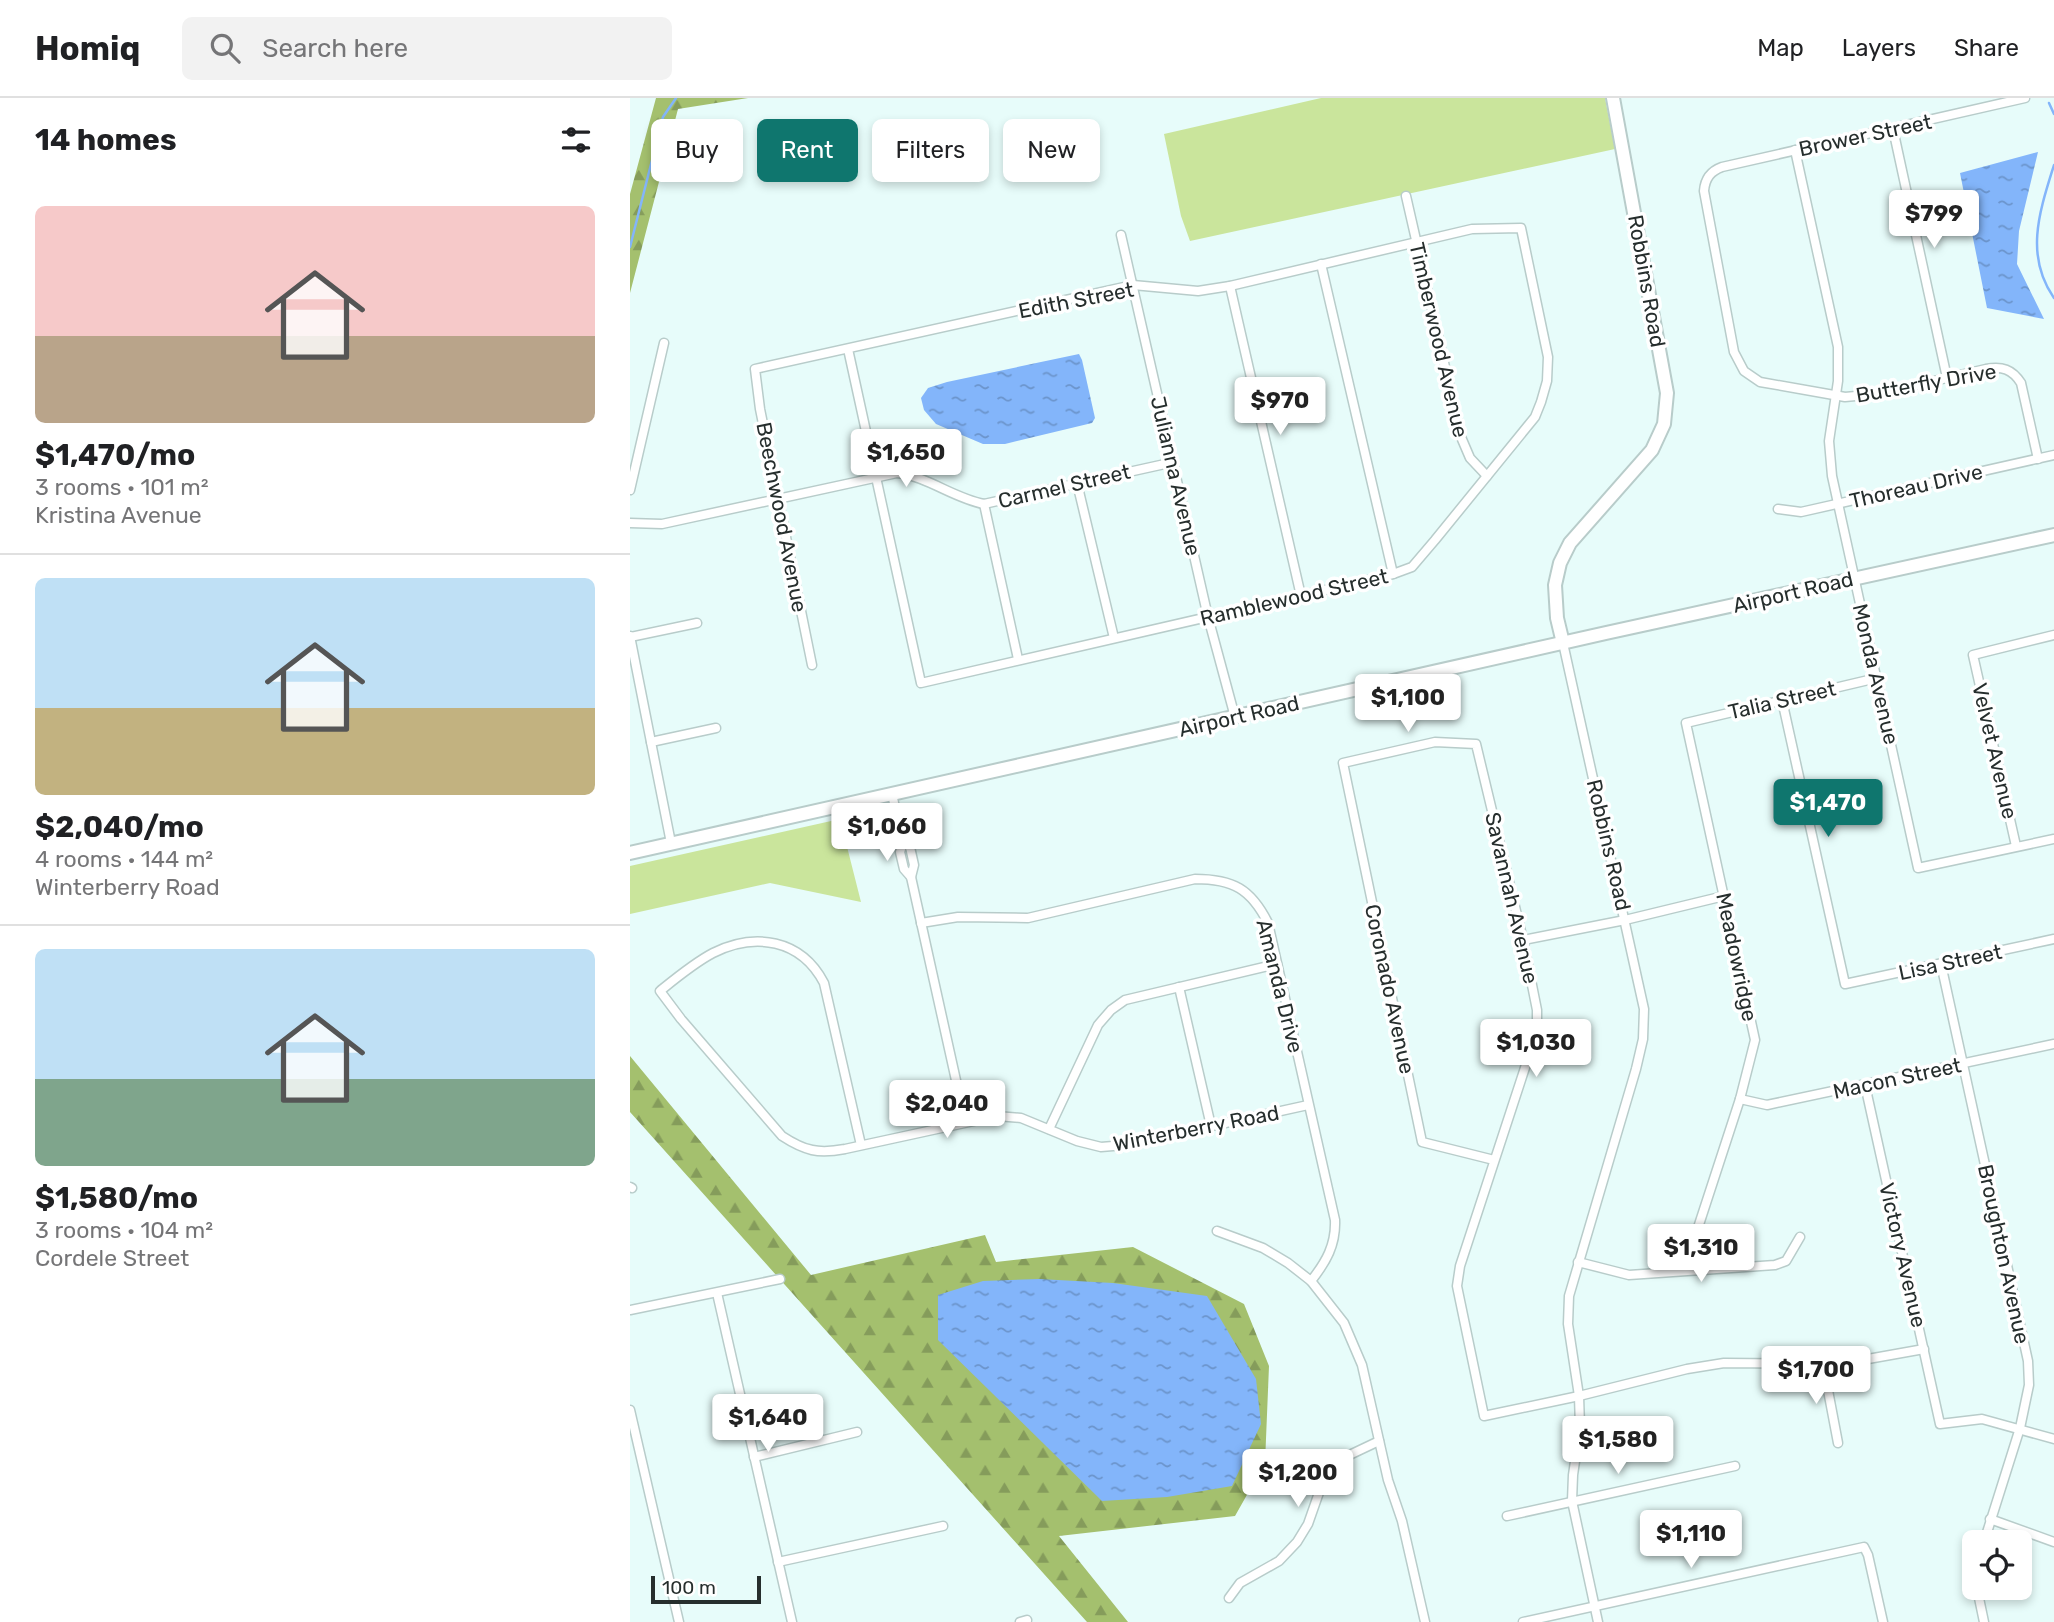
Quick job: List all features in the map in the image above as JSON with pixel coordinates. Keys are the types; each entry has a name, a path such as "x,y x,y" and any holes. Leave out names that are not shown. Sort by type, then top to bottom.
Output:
{"main road":[{"name":"Robbins Road","path":"1563,643 1557,618 1555,585 1560,563 1570,543 1652,450 1664,424 1667,393 1613,98"},
{"name":"Airport Road","path":"630,853 2054,535"}],"street":[{"name":"Brower Street","path":"1708,177 1722,167 2025,98"},
{"path":"1893,129 1947,378"},
{"name":"Monda Avenue","path":"1795,150 1837,342 1839,369 1829,446 1832,476 1918,868 2016,846"},
{"name":"Butterfly Drive","path":"1708,177 1704,186 1704,197 1734,352 1739,365 1748,374 1764,384 1836,396 1862,396 1995,368 2005,369 2014,374 2023,389 2038,459"},
{"name":"Timberwood Avenue","path":"1406,196 1461,437 1469,458 1487,476"},
{"name":"Edith Street","path":"755,369 1133,285 1198,291 1230,286 1472,229 1521,229"},
{"name":"Ramblewood Street","path":"876,477 921,683 1393,574 1412,566 1535,417 1547,381 1548,358 1521,229"},
{"name":"Julianna Avenue","path":"1121,235 1208,617 1235,717"},
{"path":"1321,264 1393,574"},
{"path":"1230,286 1301,596"},
{"path":"630,490 664,343"},
{"path":"848,349 876,477"},
{"name":"Beechwood Avenue","path":"755,369 777,499 812,665"},
{"name":"Thoreau Drive","path":"1778,509 1801,512 2054,455"},
{"name":"Carmel Street","path":"630,523 662,524 897,474 910,475 960,498 984,504 1174,462"},
{"path":"1077,483 1114,638"},
{"path":"984,504 1018,659"},
{"path":"671,843 630,637 697,622"},
{"name":"Velvet Avenue","path":"2016,846 1973,655 2054,635"},
{"name":"Robbins Road","path":"1563,643 1644,1009 1643,1039 1636,1069 1569,1296 1568,1324 1579,1396 1580,1427 1572,1501 1598,1622"},
{"name":"Talia Street","path":"1686,723 1877,678"},
{"name":"Lisa Street","path":"1782,700 1845,984 2054,939"},
{"name":"Meadowridge","path":"1686,723 1755,1040 1740,1100 1693,1243 1692,1270"},
{"path":"650,742 716,728"},
{"name":"Savannah Avenue","path":"1343,763 1435,742 1476,744 1523,940 1537,1010 1537,1031 1460,1266 1457,1286 1484,1416 1579,1396"},
{"name":"Coronado Avenue","path":"1343,763 1422,1142 1494,1160"},
{"path":"892,794 903,842 910,847 914,865 911,877 965,1121"},
{"path":"2016,846 2054,839"},
{"name":"Amanda Drive","path":"921,923 958,917 1028,918 1195,879 1215,879 1233,884 1248,893 1260,906 1268,923 1332,1207 1336,1233 1334,1244 1311,1281"},
{"path":"1523,940 1625,920 1724,896"},
{"name":"Winterberry Road","path":"861,1145 824,983 814,967 797,952 765,941 724,948 700,961 660,991 782,1136 811,1151 828,1152 861,1145 965,1121 997,1116 1021,1118 1077,1141 1101,1147 1125,1145 1308,1105"},
{"path":"1049,1129 1098,1025 1111,1010 1125,1000 1277,964"},
{"name":"Broughton Avenue","path":"1941,964 2028,1361 2029,1385 2020,1428 1987,1530"},
{"path":"1179,986 1211,1126"},
{"name":"Macon Street","path":"1740,1100 1767,1105 2054,1044"},
{"name":"Victory Avenue","path":"1866,1085 1940,1424 1982,1419 2020,1428"},
{"path":"1217,1231 1264,1248 1288,1262 1311,1281 1344,1323 1362,1365 1388,1480 1402,1521 1424,1622"},
{"path":"1578,1262 1629,1275 1775,1265 1786,1262 1800,1237"},
{"path":"630,1310 780,1279"},
{"path":"718,1293 792,1622"},
{"path":"1579,1396 1687,1369 1724,1363 1823,1364 1924,1349"},
{"path":"1823,1364 1838,1443"},
{"path":"630,1410 679,1622"},
{"path":"2020,1428 2054,1439"},
{"path":"754,1457 857,1432"},
{"path":"1229,1598 1240,1583 1279,1561 1297,1542 1308,1524 1322,1484 1341,1459 1380,1441"},
{"path":"1507,1516 1735,1466"},
{"path":"1990,1519 2054,1542"},
{"path":"778,1562 943,1526"},
{"path":"1523,1622 1864,1547 1882,1622"},
{"path":"1979,1600 1984,1622"}],"green space":[{"path":"656,98 748,98 678,109 675,119 651,119 651,182 659,182 630,293 630,194"},
{"path":"1321,98 1605,98 1615,149 1190,241 1181,216 1164,134"},
{"path":"840,819 861,902 770,883 630,914 630,866"},
{"path":"630,1056 811,1275 985,1235 996,1262 1133,1247 1244,1304 1269,1366 1265,1463 1235,1516 1059,1536 1128,1622 1087,1622 630,1112"}],"water":[{"path":"2038,152 2019,231 2017,264 2044,319 1987,308 1960,173"},
{"path":"1079,354 1095,418 1092,423 1005,444 983,444 936,424 924,410 921,398 928,388"},
{"path":"1039,1279 1113,1283 1207,1296 1256,1379 1261,1424 1232,1486 1167,1497 1102,1501 938,1340 938,1295 983,1281"}],"waterway":[{"path":"630,247 663,117 676,98"},
{"path":"2049,103 2054,114"},
{"path":"2054,165 2040,216 2037,249 2039,265 2054,298"}]}
